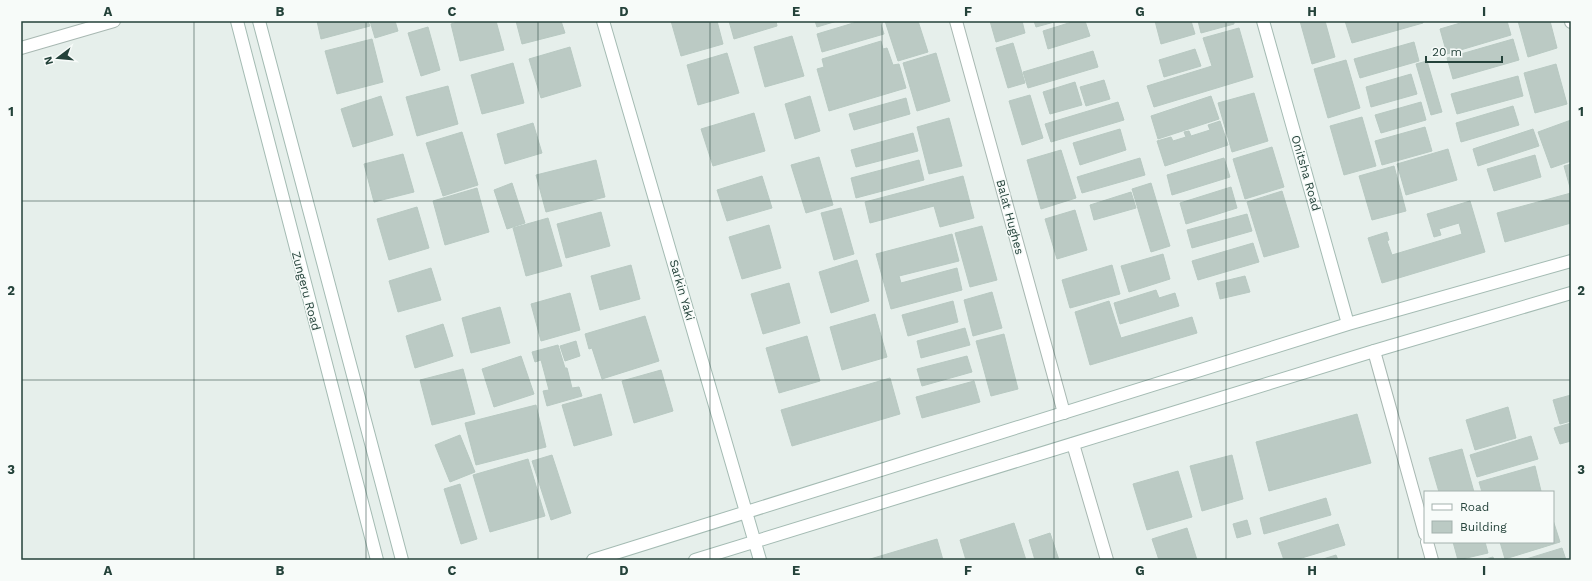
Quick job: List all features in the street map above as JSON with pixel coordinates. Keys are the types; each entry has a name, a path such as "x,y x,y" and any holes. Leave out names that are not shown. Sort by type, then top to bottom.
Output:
{"street":[{"path":"21,48 114,21"},
{"name":"Zungeru Road","path":"236,21 263,117 377,560"},
{"path":"259,21 329,282 357,397 402,560"},
{"name":"Sarkin Yaki","path":"604,21 760,560"},
{"name":"Balat Hughes","path":"956,21 1064,412"},
{"name":"Onitsha Road","path":"1263,21 1348,324"},
{"path":"593,560 1348,324 1571,261"},
{"path":"695,560 1374,350 1571,294"},
{"path":"1374,350 1424,530"},
{"path":"1073,444 1107,560"},
{"path":"1427,543 1432,560"}],"building":[{"path":"317,21 368,21 370,26 321,39"},
{"path":"370,21 395,21 398,31 375,38"},
{"path":"461,21 496,21 504,50 460,61 451,24"},
{"path":"516,21 561,21 565,33 522,44"},
{"path":"671,21 717,21 723,44 681,56"},
{"path":"729,21 776,21 777,26 734,39"},
{"path":"815,21 837,21 817,27"},
{"path":"860,21 880,21 884,34 822,52 817,34"},
{"path":"885,21 918,21 928,52 898,61"},
{"path":"990,21 1022,21 1025,33 996,42"},
{"path":"1034,21 1058,21 1036,27"},
{"path":"1075,21 1085,21 1090,36 1048,49 1043,31"},
{"path":"1155,21 1191,21 1195,34 1161,44"},
{"path":"1198,21 1234,21 1234,24 1201,33"},
{"path":"1300,21 1325,21 1335,57 1312,64"},
{"path":"1345,21 1423,21 1423,23 1352,43"},
{"path":"1467,21 1507,21 1511,35 1447,54 1440,29"},
{"path":"1518,21 1550,21 1557,48 1528,57"},
{"path":"428,27 440,70 421,76 408,33"},
{"path":"1239,28 1253,77 1154,107 1147,86 1212,66 1203,38"},
{"path":"792,36 804,76 765,87 754,47"},
{"path":"372,39 383,82 337,94 325,51"},
{"path":"1513,39 1519,60 1453,79 1447,58"},
{"path":"881,41 883,49 887,48 893,65 899,64 906,88 829,111 817,69 824,67 822,59"},
{"path":"1414,42 1419,61 1360,78 1354,59"},
{"path":"1013,43 1025,83 1008,88 996,48"},
{"path":"570,47 581,86 541,98 529,59"},
{"path":"1195,49 1201,66 1164,77 1159,60"},
{"path":"1093,51 1098,67 1028,88 1023,72"},
{"path":"727,53 739,93 698,105 687,65"},
{"path":"936,53 950,101 917,111 903,63"},
{"path":"1346,60 1360,108 1328,118 1314,69"},
{"path":"1427,61 1442,112 1431,115 1416,64"},
{"path":"513,63 524,103 482,114 471,75"},
{"path":"1556,64 1567,104 1535,113 1524,73"},
{"path":"1411,74 1417,94 1371,107 1366,87"},
{"path":"1518,76 1523,96 1457,114 1451,94"},
{"path":"1104,80 1110,99 1086,106 1080,87"},
{"path":"1075,82 1082,105 1050,114 1043,92"},
{"path":"448,86 458,124 417,136 406,97"},
{"path":"1254,93 1268,141 1232,152 1218,103"},
{"path":"1030,95 1043,138 1022,145 1009,101"},
{"path":"381,96 393,135 353,147 341,109"},
{"path":"810,96 820,131 795,139 785,104"},
{"path":"1211,96 1219,119 1158,139 1151,116"},
{"path":"906,98 910,114 854,130 849,114"},
{"path":"1118,102 1124,120 1051,142 1045,124"},
{"path":"1421,102 1426,120 1381,133 1375,115"},
{"path":"1513,106 1519,125 1461,142 1456,123"},
{"path":"754,113 765,151 713,166 701,129"},
{"path":"1362,117 1376,166 1344,175 1330,126"},
{"path":"949,118 962,166 929,174 917,127"},
{"path":"1571,120 1571,161 1551,168 1538,132"},
{"path":"1220,121 1228,145 1165,166 1157,141 1171,137 1173,141 1186,137 1184,132 1189,131 1191,136 1210,130 1208,125"},
{"path":"533,123 542,153 505,164 497,134"},
{"path":"1425,127 1432,151 1382,165 1375,141"},
{"path":"1120,129 1126,150 1080,165 1073,143"},
{"path":"1533,129 1539,146 1478,166 1473,149"},
{"path":"462,132 478,185 443,196 426,143"},
{"path":"913,133 918,151 856,167 851,150"},
{"path":"1272,147 1284,187 1245,199 1233,159"},
{"path":"1448,149 1457,180 1406,195 1397,164"},
{"path":"1061,150 1076,198 1041,209 1027,160"},
{"path":"403,154 414,192 374,202 364,164"},
{"path":"1535,155 1541,177 1494,191 1487,169"},
{"path":"819,157 833,205 806,213 791,165"},
{"path":"1140,158 1145,175 1082,193 1077,177"},
{"path":"1224,158 1230,177 1172,195 1167,175"},
{"path":"596,160 605,197 546,212 536,175"},
{"path":"919,160 924,180 856,198 851,178"},
{"path":"1571,164 1571,191 1564,166"},
{"path":"1394,166 1406,211 1372,220 1359,176"},
{"path":"762,176 772,208 727,221 717,190"},
{"path":"963,176 974,218 940,227 934,206 870,223 865,202"},
{"path":"512,183 525,223 507,229 494,190"},
{"path":"1151,183 1170,246 1151,252 1132,189"},
{"path":"1231,187 1237,208 1186,224 1180,203"},
{"path":"477,188 489,232 445,245 433,201"},
{"path":"1282,191 1299,247 1264,257 1247,202"},
{"path":"1131,192 1136,208 1094,220 1090,205"},
{"path":"1571,193 1571,223 1505,242 1497,213"},
{"path":"1470,201 1485,252 1382,283 1368,238 1387,232 1389,240 1387,241 1392,255 1462,234 1459,223 1439,229 1441,235 1434,237 1427,214"},
{"path":"417,207 429,248 389,260 377,219"},
{"path":"841,208 854,254 834,260 821,213"},
{"path":"1075,210 1087,250 1057,259 1045,219"},
{"path":"601,212 610,246 566,258 557,224"},
{"path":"1247,214 1252,231 1192,248 1187,230"},
{"path":"548,218 562,266 526,276 513,228"},
{"path":"769,225 781,268 742,279 729,237"},
{"path":"982,226 997,280 970,287 955,233"},
{"path":"952,234 959,261 899,276 901,283 957,268 962,290 891,309 876,254"},
{"path":"1253,243 1259,262 1198,280 1192,261"},
{"path":"1163,254 1170,279 1129,292 1121,266"},
{"path":"857,260 869,301 831,313 819,272"},
{"path":"631,265 640,299 600,310 591,276"},
{"path":"1112,265 1120,294 1070,308 1062,280"},
{"path":"431,268 441,300 398,312 389,281"},
{"path":"1245,276 1250,292 1220,299 1216,283"},
{"path":"789,283 800,323 763,334 751,294"},
{"path":"1156,290 1159,298 1175,293 1179,306 1120,324 1114,303"},
{"path":"992,292 1002,328 973,336 964,300"},
{"path":"570,293 580,330 541,341 531,304"},
{"path":"953,301 958,322 908,336 902,315"},
{"path":"1109,301 1121,338 1192,317 1197,333 1090,365 1075,312"},
{"path":"500,307 510,343 471,353 462,318"},
{"path":"875,314 887,357 842,370 830,327"},
{"path":"645,316 659,361 602,379 592,348 589,349 585,334"},
{"path":"443,324 453,356 415,368 406,336"},
{"path":"965,328 970,345 921,358 917,341"},
{"path":"1004,334 1018,389 991,396 976,341"},
{"path":"807,336 820,381 779,393 766,348"},
{"path":"576,341 580,356 565,361 560,346"},
{"path":"558,345 565,368 567,368 572,388 579,387 582,396 547,406 543,391 549,390 541,360 535,362 532,352"},
{"path":"521,356 534,394 494,407 482,369"},
{"path":"967,356 972,372 922,386 917,369"},
{"path":"463,369 475,414 432,425 420,380"},
{"path":"661,370 673,411 634,423 622,381"},
{"path":"890,378 900,414 792,446 781,410"},
{"path":"974,381 980,402 922,418 916,397"},
{"path":"601,394 612,435 574,446 562,405"},
{"path":"1571,395 1571,421 1560,424 1553,400"},
{"path":"536,405 546,447 476,465 465,423"},
{"path":"1508,407 1516,438 1475,450 1466,420"},
{"path":"1357,414 1371,463 1269,491 1256,442"},
{"path":"1571,423 1571,441 1560,444 1554,428"},
{"path":"460,435 475,472 450,482 435,445"},
{"path":"1531,436 1538,459 1477,477 1470,455"},
{"path":"1462,449 1474,491 1439,491 1429,458"},
{"path":"552,455 571,513 551,520 532,461"},
{"path":"1232,455 1243,499 1202,511 1190,466"},
{"path":"528,459 545,516 490,532 473,475"},
{"path":"1535,466 1541,491 1482,491 1479,482"},
{"path":"1178,471 1192,517 1147,530 1133,484"},
{"path":"460,484 477,539 461,544 444,489"},
{"path":"1326,498 1331,515 1264,534 1260,518"},
{"path":"1247,520 1251,534 1237,538 1233,524"},
{"path":"1014,523 1026,560 966,560 960,540"},
{"path":"1554,523 1560,542 1505,559 1500,543 1554,543"},
{"path":"1338,524 1345,545 1295,560 1284,560 1278,543"},
{"path":"1187,528 1197,560 1159,560 1152,539"},
{"path":"1050,533 1059,560 1035,560 1029,540"},
{"path":"937,539 943,560 867,560"},
{"path":"1453,543 1485,543 1488,553 1458,560"},
{"path":"1562,548 1566,560 1523,560"},
{"path":"1336,555 1338,560 1320,560"},
{"path":"1493,557 1494,560 1482,560"}]}
